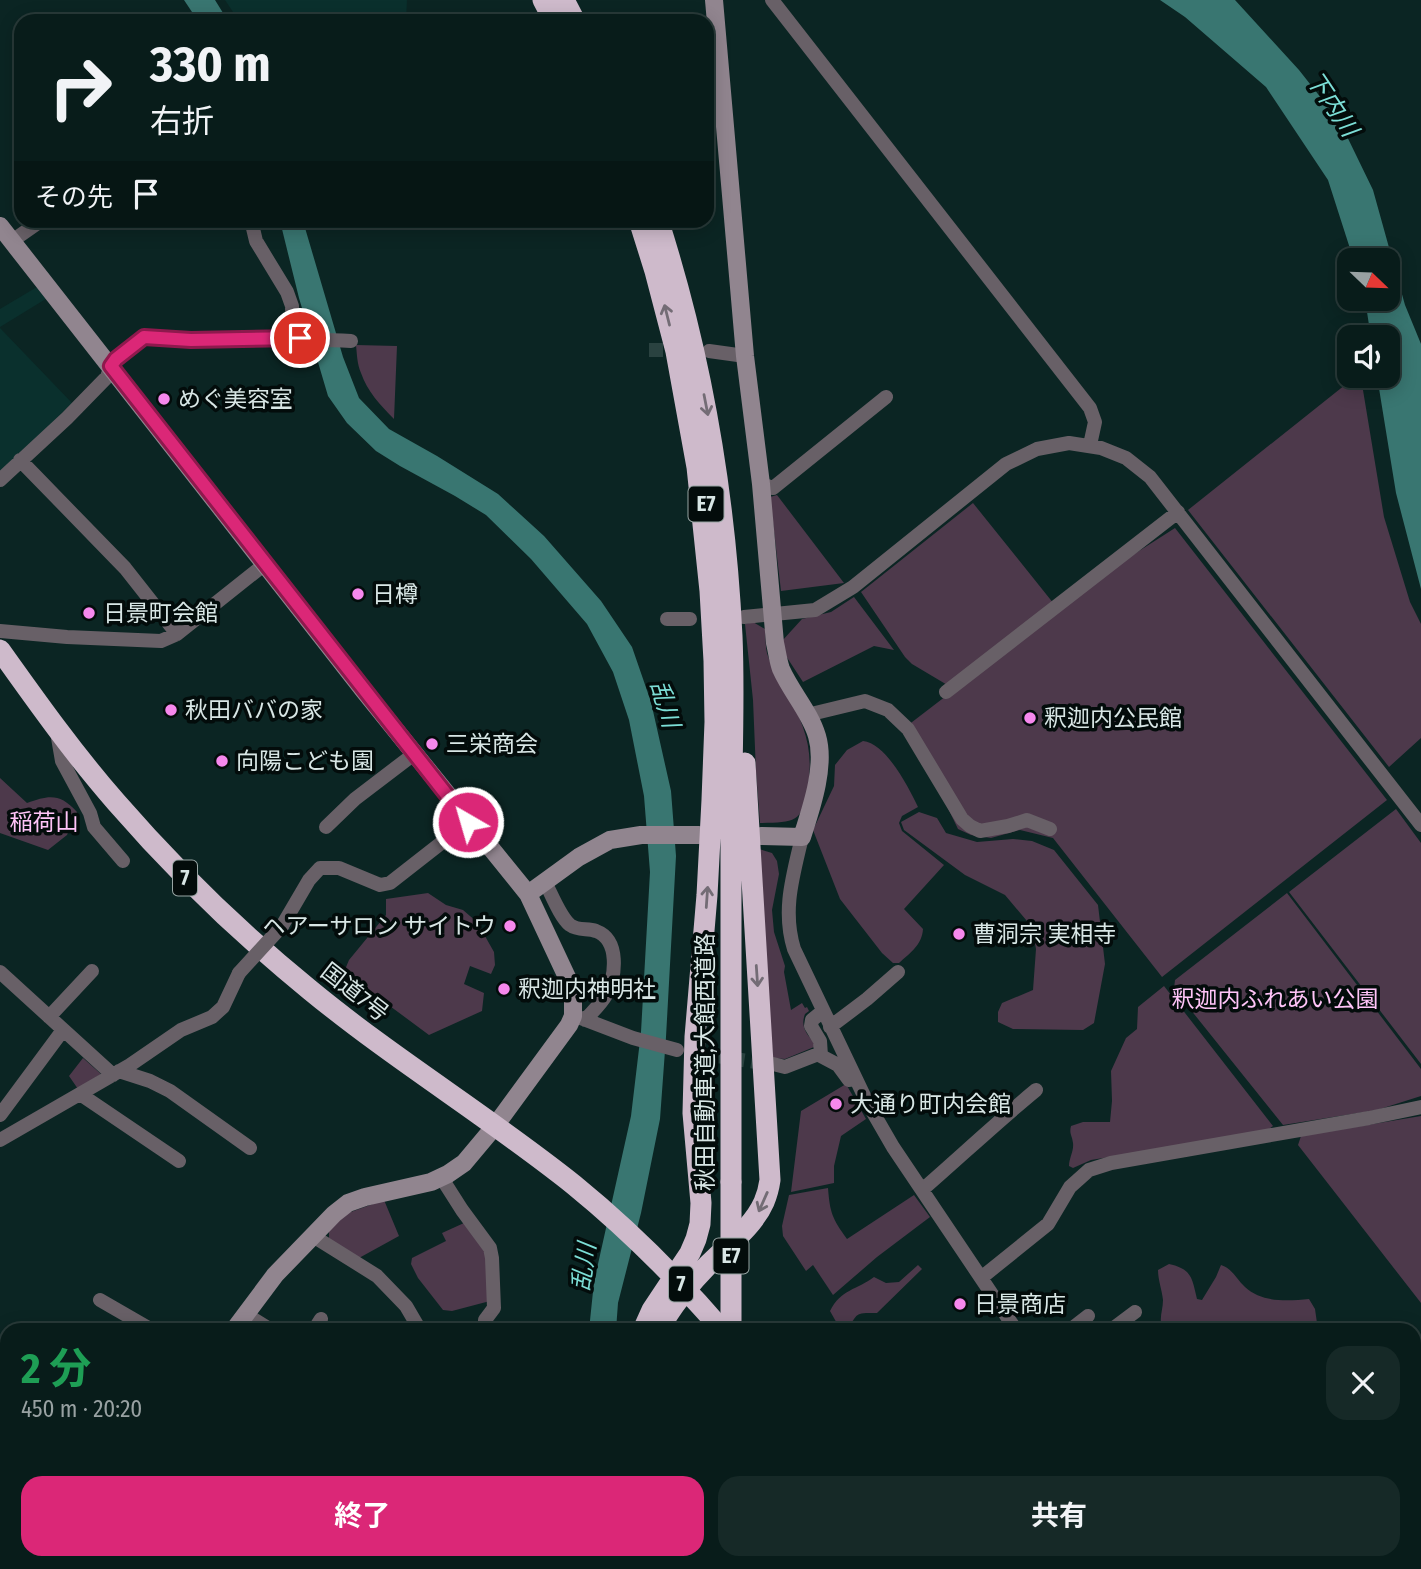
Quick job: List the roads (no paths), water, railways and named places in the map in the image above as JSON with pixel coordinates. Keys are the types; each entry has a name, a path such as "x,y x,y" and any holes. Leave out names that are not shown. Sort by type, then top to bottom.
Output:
{"highway":[{"name":"秋田自動車道;大館西道路","path":"642,228 656,271 675,346 702,469 724,664 731,794"},
{"name":"秋田自動車道;大館西道路","path":"660,228 699,369 710,424 724,535 732,639 731,1323"},
{"path":"663,1323 681,1283 700,1224 700,1177 693,1113 695,1037 707,895 715,722 714,661 704,528 697,467 675,346"},
{"path":"646,1323 652,1310 681,1283 707,1266 740,1235 764,1204 770,1180 744,747 732,639"},
{"name":"国道7号","path":"0,650 114,801 214,906 273,960 351,1023 495,1126 607,1212 681,1283 716,1323"}],"street":[{"path":"714,0 745,356 761,484 771,615 781,668 817,737 819,755 811,807 792,878 787,911 789,931 794,949 866,1100 893,1147 1011,1323"},
{"path":"772,0 1090,408 1095,422 1090,445"},
{"path":"0,226 414,754 528,894 573,990 579,1018"},
{"path":"12,241 31,228"},
{"path":"253,228 256,241 287,292 297,338"},
{"path":"0,480 107,377 116,359 144,337 351,341"},
{"path":"709,351 745,356"},
{"path":"761,484 773,488 886,397"},
{"path":"744,617 815,610 853,587 1006,464 1037,449 1069,443 1101,448 1126,458 1150,477 1421,825"},
{"path":"20,460 125,568 177,634"},
{"path":"946,692 1178,512"},
{"path":"0,631 161,641 177,634 265,564"},
{"path":"667,619 690,620"},
{"path":"807,715 865,702 888,710 908,729 962,819 970,826 980,831 1027,820 1050,829"},
{"path":"56,727 62,761 94,827 123,860"},
{"path":"326,827 355,799 414,754"},
{"path":"64,1030 0,1116 6,1137 116,1073 181,1030 212,1017 223,1007 239,973 282,926 309,880 320,868 338,868 380,885 390,883 468,822"},
{"path":"528,894 579,857 610,839 641,835 691,836"},
{"path":"761,836 802,837"},
{"path":"239,1323 275,1275 348,1203 431,1182 464,1163 495,1126 569,1025 606,995 612,980 614,962 608,939 597,931 578,929 567,922 545,882"},
{"path":"49,1017 92,971"},
{"path":"0,972 116,1073 150,1081 170,1091 250,1148"},
{"path":"830,1027 898,972"},
{"path":"823,1011 812,1020 811,1026 820,1041 821,1056 838,1065 866,1100"},
{"path":"579,1018 633,1038 677,1050"},
{"path":"773,1064 785,1066 821,1053"},
{"path":"922,1190 1036,1090"},
{"path":"80,1094 179,1161"},
{"path":"981,1278 1048,1224 1070,1188 1089,1170 1111,1163 1421,1107"},
{"path":"441,1177 461,1210 490,1248 494,1307 485,1320"},
{"path":"313,1236 376,1276 405,1306 416,1323"},
{"path":"100,1300 140,1323"},
{"path":"1120,1323 1135,1312"},
{"path":"246,1314 260,1323"},
{"path":"1079,1323 1088,1316"}],"water":[{"path":"184,0 215,0 224,14 193,14"},
{"path":"1160,0 1235,0 1299,70 1340,122 1373,190 1389,248 1350,248 1328,180 1266,87 1185,17"},
{"path":"282,228 305,228 343,357 359,398 389,429 498,494 544,536 601,601 632,647 651,702 671,791 676,856 666,1037 660,1119 641,1213 618,1303 617,1323 590,1323 594,1282 631,1116 641,1032 650,872 644,796 629,720 613,672 587,624 531,559 486,515 376,451 347,423 328,396"},
{"path":"1400,287 1421,344 1421,589 1396,493 1379,388 1400,388 1400,325 1369,325 1367,312 1400,312"}],"tunnel":[{"path":"649,350 683,350"},
{"path":"689,1052 769,1064"}],"place":[{"name":"めぐ美容室","path":"164,399"},
{"name":"日樽","path":"358,594"},
{"name":"日景町会館","path":"89,613"},
{"name":"秋田ババの家","path":"171,710"},
{"name":"釈迦内公民館","path":"1030,718"},
{"name":"三栄商会","path":"432,744"},
{"name":"向陽こども園","path":"222,761"},
{"name":"ヘアーサロン サイトウ","path":"510,926"},
{"name":"曹洞宗 実相寺","path":"959,934"},
{"name":"釈迦内神明社","path":"504,989"},
{"name":"大通り町内会館","path":"836,1104"},
{"name":"日景商店","path":"960,1304"}],"water label":[{"name":"下内川","path":"1332,104"},
{"name":"乱川","path":"665,704"},
{"name":"乱川","path":"584,1267"}],"park label":[{"name":"稲荷山","path":"44,822"},
{"name":"釈迦内ふれあい公園","path":"1275,999"}]}
